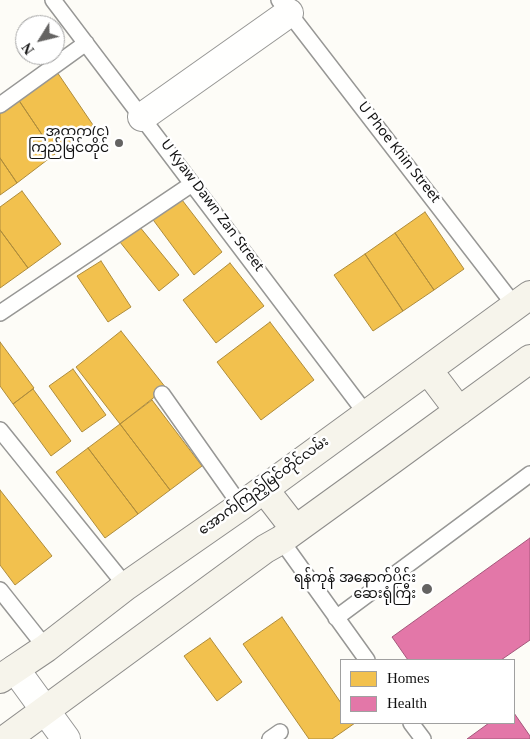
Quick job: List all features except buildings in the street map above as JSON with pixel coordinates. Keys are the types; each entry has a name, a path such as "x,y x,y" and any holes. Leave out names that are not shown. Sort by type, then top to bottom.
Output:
{"main road":[{"name":"အောက်ကြည့်မြင်တိုင်လမ်း","path":"8,674 46,648 126,586 241,506 523,301"},
{"path":"6,739 265,549 530,359"},
{"path":"428,370 459,411"},
{"path":"264,489 288,534"}],"street":[{"path":"142,117 284,7"},
{"path":"8,674 46,711 66,739"}],"lane":[{"name":"U Kyaw Dawn Zan Street","path":"53,0 367,415"},
{"name":"U Phoe Khin Street","path":"284,7 523,301"},
{"path":"0,105 86,43"},
{"path":"0,313 192,184"},
{"path":"162,394 241,506"},
{"path":"0,430 126,586"},
{"path":"336,618 530,474"},
{"path":"288,534 336,618 366,659"},
{"path":"0,590 46,648"},
{"path":"412,724 423,739"}],"place":[{"name":"အထက(၄) ကြည်မြင်တိုင်","path":"119,143"},
{"name":"ရန်ကုန် အနောက်ပိုင်း ဆေးရုံကြီး","path":"427,589"}]}
